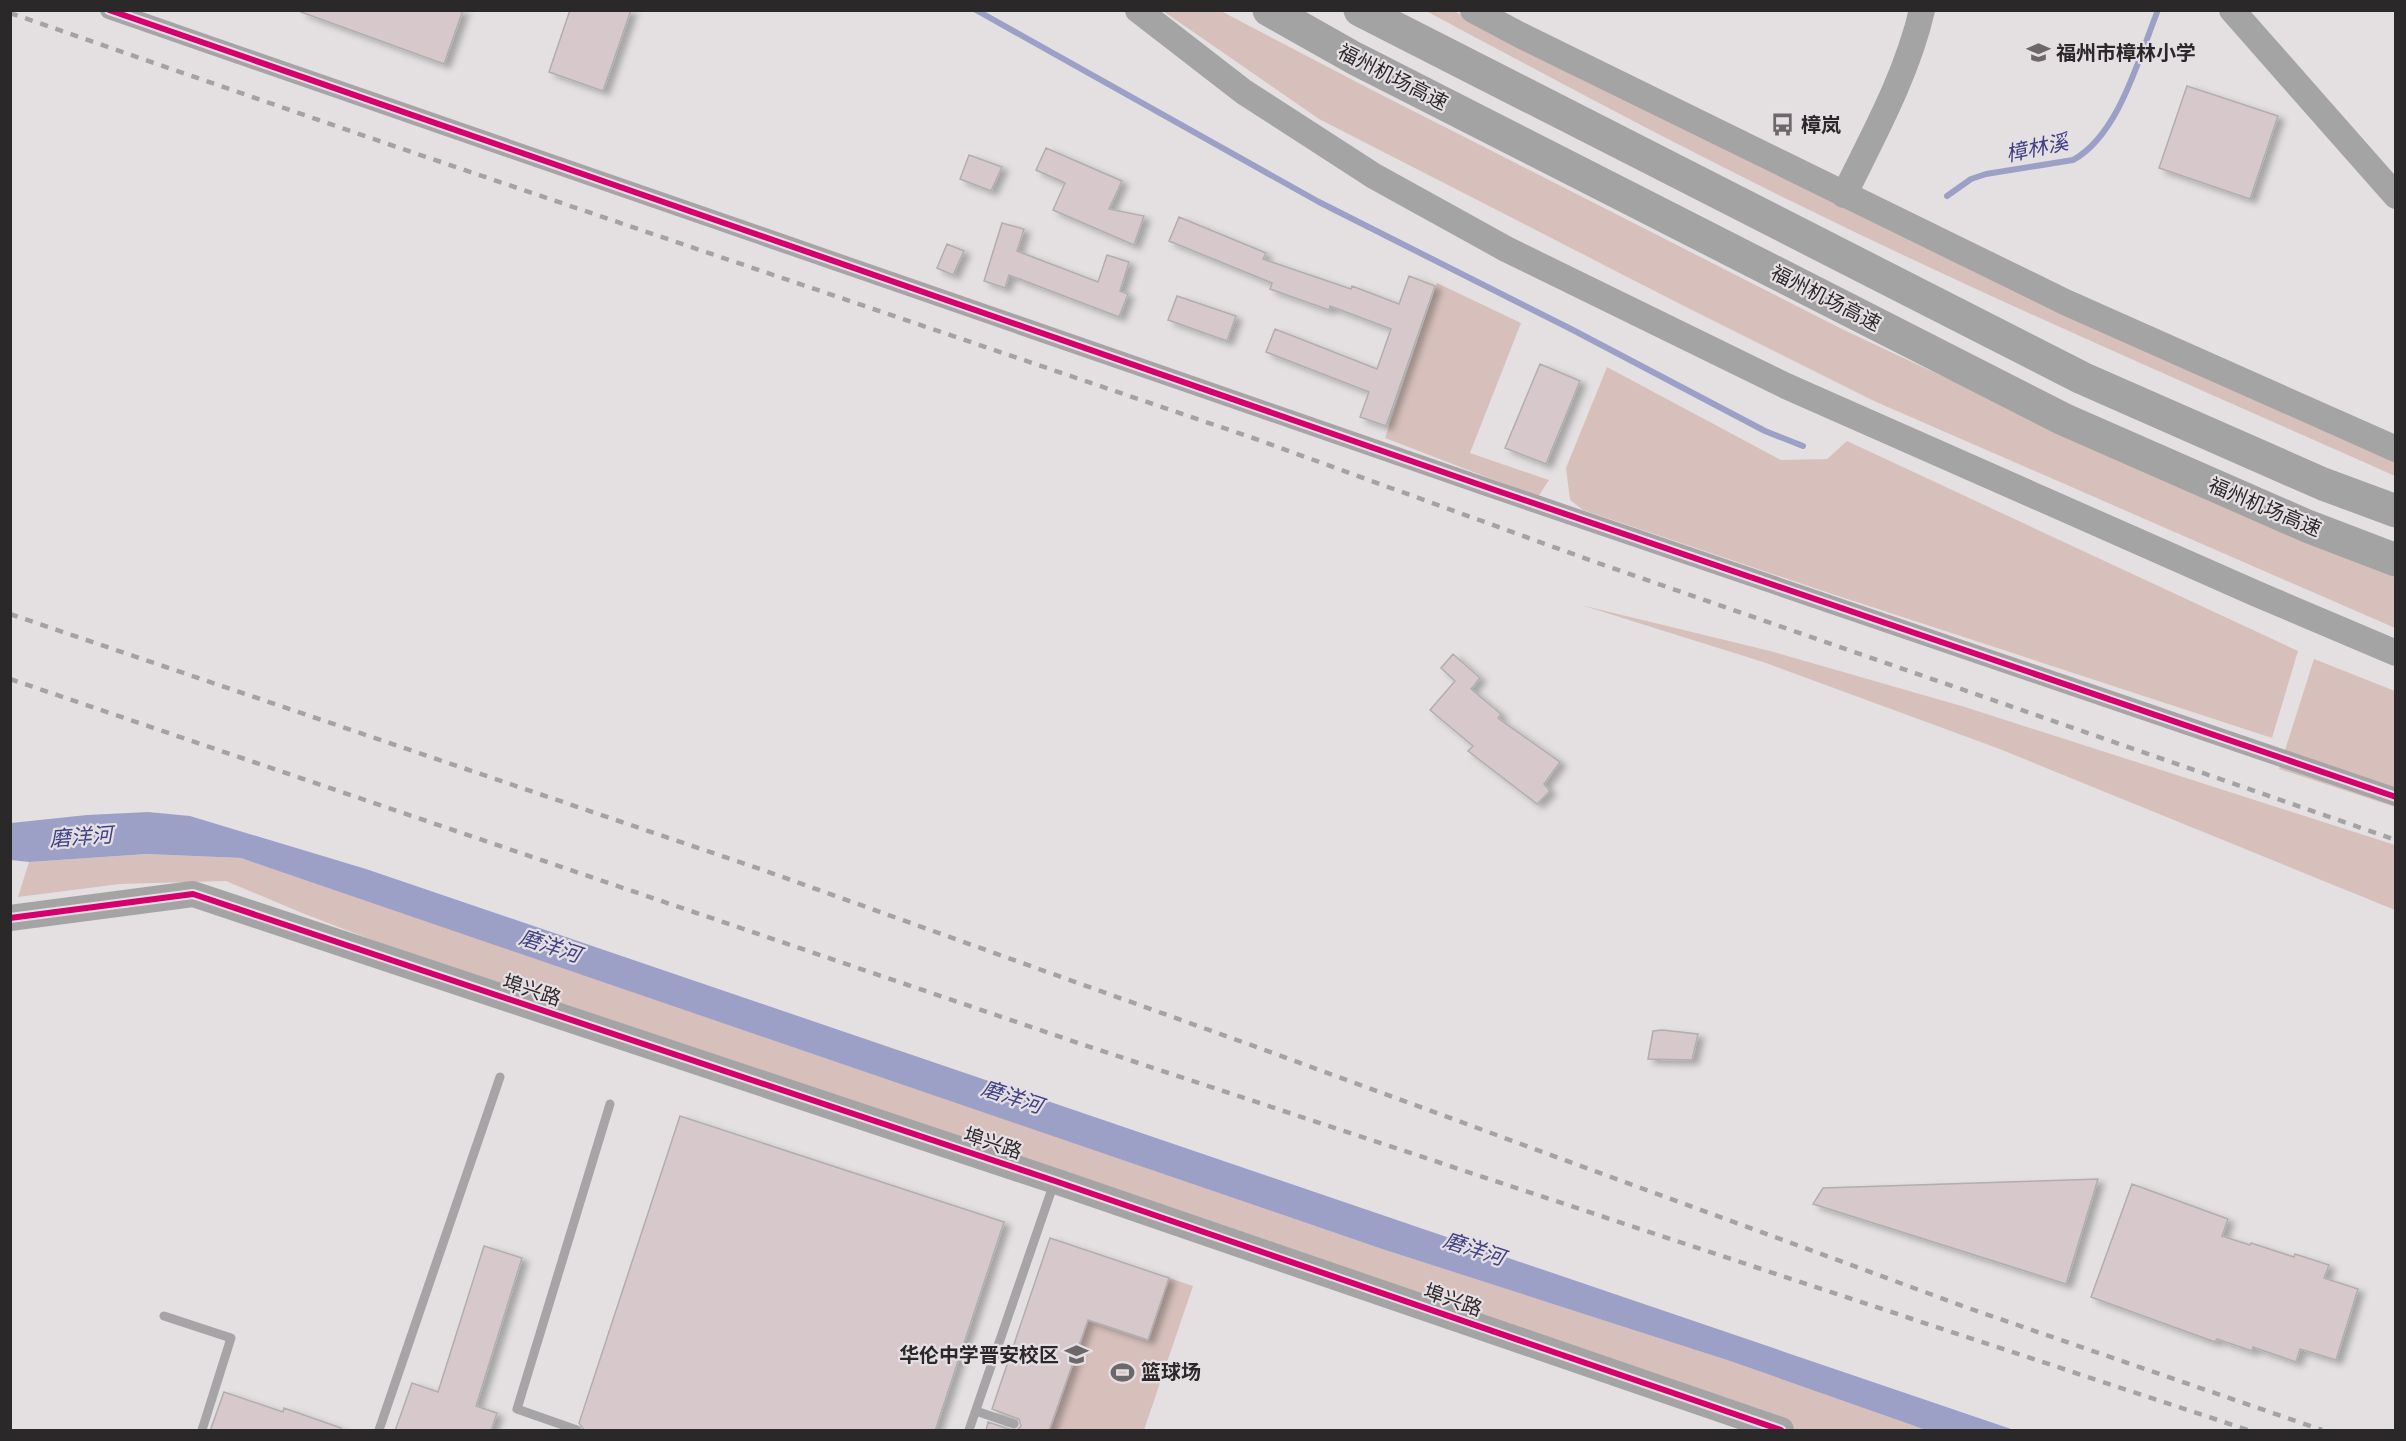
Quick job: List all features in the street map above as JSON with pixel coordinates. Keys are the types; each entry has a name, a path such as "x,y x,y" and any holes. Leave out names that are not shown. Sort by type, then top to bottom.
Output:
{"highway":[{"name":"福州机场高速","path":"1269,10 1365,63 2063,419 2307,526 2396,560"},
{"path":"1360,10 2082,378 2323,484 2396,511"}],"main road":[{"path":"1138,10 1244,92 1374,176 1506,249 1786,386 2235,585 2396,653"},
{"path":"1473,10 2065,302 2396,449"},
{"path":"1844,195 1890,98 1922,10"},
{"path":"2232,10 2396,196"},
{"name":"埠兴路","path":"10,918 193,894 1055,1181 1781,1431"}],"street":[{"path":"109,10 1495,490 2396,797"}],"lane":[{"path":"379,1431 500,1077"},
{"path":"577,1431 517,1409 610,1104"},
{"path":"969,1431 1055,1181"},
{"path":"164,1316 231,1338 202,1431"},
{"path":"976,1411 1014,1424"}],"shaded area":[{"path":"1163,11 1221,11 1844,330 2040,422 2395,577 2395,628 1874,401 1680,304 1319,119"},
{"path":"1426,11 1454,11 1547,59 2395,459 2395,476 1869,239 1609,109"},
{"path":"1437,283 1521,323 1470,453 1549,480 1538,497 1385,438"},
{"path":"1607,367 1781,460 1827,459 1847,441 2298,651 2272,738 1583,510 1570,500 1566,468"},
{"path":"1581,605 1770,651 1965,707 2395,845 2395,910 1997,748 1763,662"},
{"path":"2314,659 2395,691 2395,807 2279,769"},
{"path":"147,854 241,858 1382,1249 1730,1361 1926,1430 1795,1430 466,976 226,881 120,884 18,897 29,862"},
{"path":"1169,1278 1193,1286 1144,1430 1050,1430 1088,1320 1148,1340"}],"water":[{"name":"磨洋河","path":"148,812 190,816 366,869 2014,1430 1926,1430 1730,1361 1382,1249 241,858 147,854 29,862 11,860 11,823 87,815"}],"building":[{"path":"302,10 463,10 444,64 301,12"},
{"path":"570,10 631,10 603,91 549,72"},
{"path":"2187,86 2278,116 2250,199 2159,168"},
{"path":"1046,148 1122,181 1109,209 1144,216 1134,245 1053,210 1065,183 1036,170"},
{"path":"969,155 1002,167 991,191 960,179"},
{"path":"1179,217 1266,253 1263,259 1351,289 1352,286 1399,304 1409,276 1435,286 1386,426 1360,417 1369,392 1266,352 1275,329 1377,369 1391,329 1330,306 1329,310 1270,289 1272,283 1169,241"},
{"path":"1002,223 1024,229 1017,251 1098,282 1107,255 1129,262 1120,291 1128,294 1119,317 1009,275 1005,288 984,281"},
{"path":"947,244 964,251 953,275 937,268"},
{"path":"1177,296 1236,316 1227,341 1168,320"},
{"path":"1540,364 1580,381 1546,464 1505,448"},
{"path":"1453,654 1480,678 1471,689 1501,714 1498,718 1560,762 1544,784 1550,791 1537,804 1468,751 1473,746 1430,710 1455,681 1441,668"},
{"path":"1653,1031 1698,1034 1692,1060 1648,1059"},
{"path":"680,1116 1004,1222 935,1431 584,1430 579,1423"},
{"path":"2098,1179 2066,1284 1813,1204 1823,1188"},
{"path":"2132,1184 2228,1219 2222,1236 2329,1265 2324,1278 2358,1289 2336,1360 2300,1349 2296,1362 2253,1347 2252,1351 2217,1339 2215,1342 2091,1297"},
{"path":"1050,1238 1169,1278 1148,1340 1088,1320 1049,1431 1016,1431 1021,1426 1019,1419 992,1409"},
{"path":"484,1246 522,1258 476,1406 497,1413 491,1431 395,1431 412,1383 438,1392"},
{"path":"224,1392 283,1412 284,1408 341,1428 340,1431 210,1431"},
{"path":"988,1422 1012,1430 1012,1431 986,1431"}],"waterway":[{"path":"976,10 1319,202 1571,329 1765,431 1803,446"},
{"name":"樟林溪","path":"1947,196 1971,179 1986,174 2073,160 2089,148 2103,133 2126,93 2158,10"}],"railway":[{"path":"10,13 1253,438 1595,562 2396,840"},
{"path":"10,614 763,870 1262,1049 1971,1309 2322,1430"},
{"path":"10,679 1084,1045 2248,1430"}],"cycle path":[{"path":"109,10 1495,490 2396,797"},
{"path":"10,918 193,894 1055,1181 1781,1430"}],"place":[{"name":"福州市樟林小学","path":"2038,53"},
{"name":"樟岚","path":"1783,125"},
{"name":"华伦中学晋安校区","path":"1077,1355"},
{"name":"篮球场","path":"1123,1372"}]}
